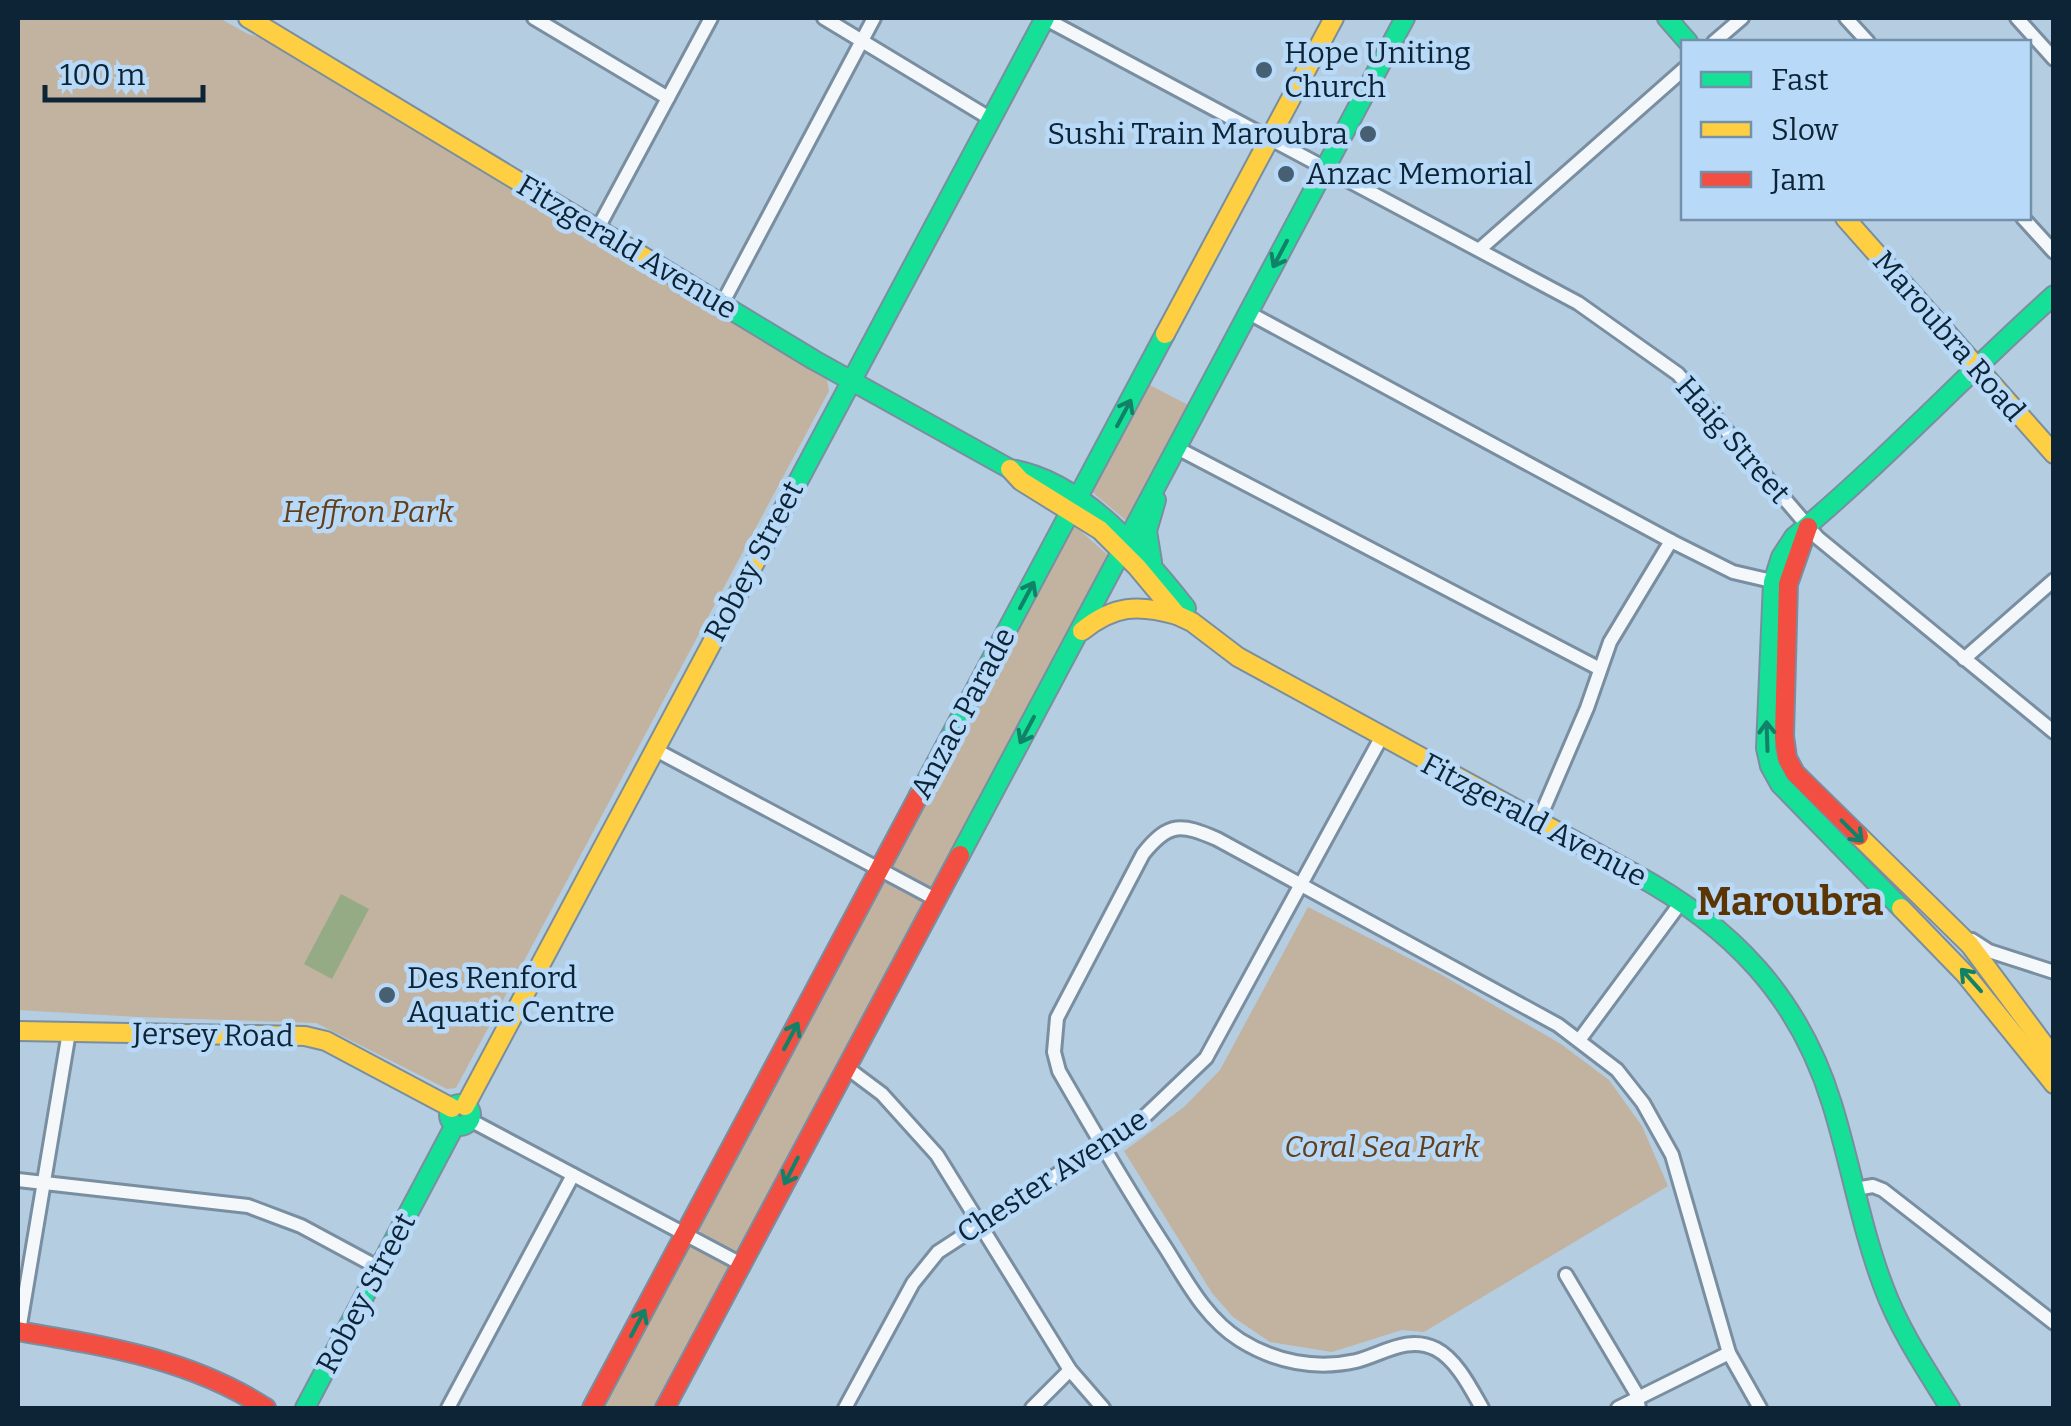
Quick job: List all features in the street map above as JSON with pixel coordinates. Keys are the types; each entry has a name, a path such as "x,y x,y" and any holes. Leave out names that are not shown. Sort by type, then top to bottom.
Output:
{"street":[{"name":"Fitzgerald Avenue","path":"248,18 850,381 1010,469 1021,481 1075,505 1154,568 1186,609 1184,619"},
{"path":"534,18 668,98"},
{"path":"598,228 711,18"},
{"path":"824,18 991,119"},
{"path":"722,304 874,18"},
{"name":"Haig Street","path":"1045,18 1578,303 1678,374 1808,527 1873,586 2054,732"},
{"name":"Robey Street","path":"304,1408 1045,18"},
{"name":"Anzac Parade","path":"592,1408 1334,18"},
{"path":"665,1408 1405,18"},
{"path":"1666,18 1686,40"},
{"path":"1716,40 1742,18"},
{"path":"1846,18 1866,40"},
{"path":"2016,18 2054,59"},
{"path":"1480,249 1681,72"},
{"name":"Maroubra Road","path":"1846,220 2054,454"},
{"path":"2025,220 2054,252"},
{"path":"2054,295 1808,527 1792,536 1784,548 1766,732 1770,766 1796,802 1993,1005 2054,1084"},
{"path":"1249,314 1671,541 1733,572 1780,583"},
{"path":"1154,568 1147,543 1148,525 1173,455"},
{"path":"1173,455 1600,669"},
{"path":"1538,822 1587,708 1610,642 1671,541"},
{"name":"Fitzgerald Avenue","path":"1126,546 1184,619 1238,657 1682,902 1728,938 1787,1003 1810,1044 1886,1293 1950,1408"},
{"path":"1964,658 2054,580"},
{"path":"1780,583 1787,758 1810,789 1983,961 2054,1058"},
{"path":"1076,636 1100,616 1126,605 1184,619"},
{"name":"Chester Avenue","path":"845,1408 913,1283 938,1252 1142,1120 1206,1058 1381,738"},
{"path":"654,749 937,900"},
{"path":"1482,1408 1451,1362 1437,1349 1425,1345 1401,1345 1343,1364 1312,1364 1271,1357 1227,1331 1206,1311 1059,1071 1054,1032 1063,1004 1143,854 1173,828 1186,826 1580,1040 1630,1086 1664,1138 1678,1172 1729,1354 1760,1408"},
{"path":"1580,1040 1682,902"},
{"path":"1950,924 1990,951 2054,972"},
{"name":"Jersey Road","path":"18,1032 316,1038 461,1115"},
{"path":"69,1032 18,1331 165,1359 244,1402 266,1408"},
{"path":"846,1067 882,1094 936,1155 1070,1370 1103,1408"},
{"path":"461,1115 743,1265"},
{"path":"448,1408 573,1176"},
{"path":"18,1180 248,1206 300,1226 380,1268"},
{"path":"1855,1189 1873,1186 1882,1190 2054,1323"},
{"path":"1566,1276 1638,1404"},
{"path":"1618,1408 1638,1404 1729,1354"},
{"path":"1032,1408 1070,1370"}],"green space":[{"name":"Heffron Park","path":"18,18 219,18 266,39 827,380 829,391 456,1088 447,1089 316,1023 18,1010"},
{"path":"1148,384 1192,407 1130,524 1091,491"},
{"path":"1075,526 1110,557 938,884 929,888 892,870 890,860"},
{"path":"888,881 926,901 736,1253 718,1248 707,1240 697,1224 877,888"},
{"name":"Coral Sea Park","path":"1308,907 1442,975 1561,1044 1609,1080 1642,1126 1668,1186 1424,1332 1402,1330 1332,1352 1270,1342 1233,1317 1212,1293 1124,1151 1184,1107 1220,1070"},
{"path":"692,1244 731,1268 656,1408 598,1408 687,1245"}],"shaded area":[{"path":"341,894 369,909 332,979 304,964"}],"traffic: fast":[{"path":"762,549 1045,18"},
{"path":"960,855 1405,18"},
{"path":"1667,18 1686,40"},
{"path":"657,265 814,360 1010,469 1062,488 1131,544 1186,608"},
{"path":"1901,908 1780,784 1770,766 1766,748 1773,582 1781,557 1794,537 2054,295"},
{"path":"919,795 1165,334"},
{"path":"1152,562 1147,531 1156,500"},
{"path":"1633,873 1701,916 1730,941 1757,968 1801,1030 1832,1104 1869,1243 1890,1304 1950,1408"},
{"path":"460,1104 468,1107 471,1115 468,1123 460,1126 452,1123 449,1115 452,1107 460,1104"},
{"path":"305,1408 455,1125"}],"traffic: slow":[{"path":"248,18 657,265"},
{"path":"1165,334 1334,18"},
{"path":"1847,220 2054,454"},
{"path":"1010,469 1021,481 1100,530 1177,615 1238,657 1633,873"},
{"path":"465,1106 762,549"},
{"path":"1082,631 1105,616 1127,609 1177,615"},
{"path":"1859,836 1970,945 2054,1058"},
{"path":"1901,908 1965,974 2054,1084"},
{"path":"18,1031 305,1036 326,1041 452,1108"}],"traffic: jam":[{"path":"1808,527 1788,584 1784,736 1787,758 1795,773 1859,836"},
{"path":"592,1408 919,795"},
{"path":"665,1408 960,855"},
{"path":"18,1331 115,1349 177,1366 208,1377 266,1408"}],"place":[{"name":"Hope Uniting Church","path":"1264,70"},
{"name":"Sushi Train Maroubra","path":"1368,134"},
{"name":"Anzac Memorial","path":"1286,174"},
{"name":"Des Renford Aquatic Centre","path":"387,995"}],"district":[{"name":"Maroubra","path":"1790,901"}]}
